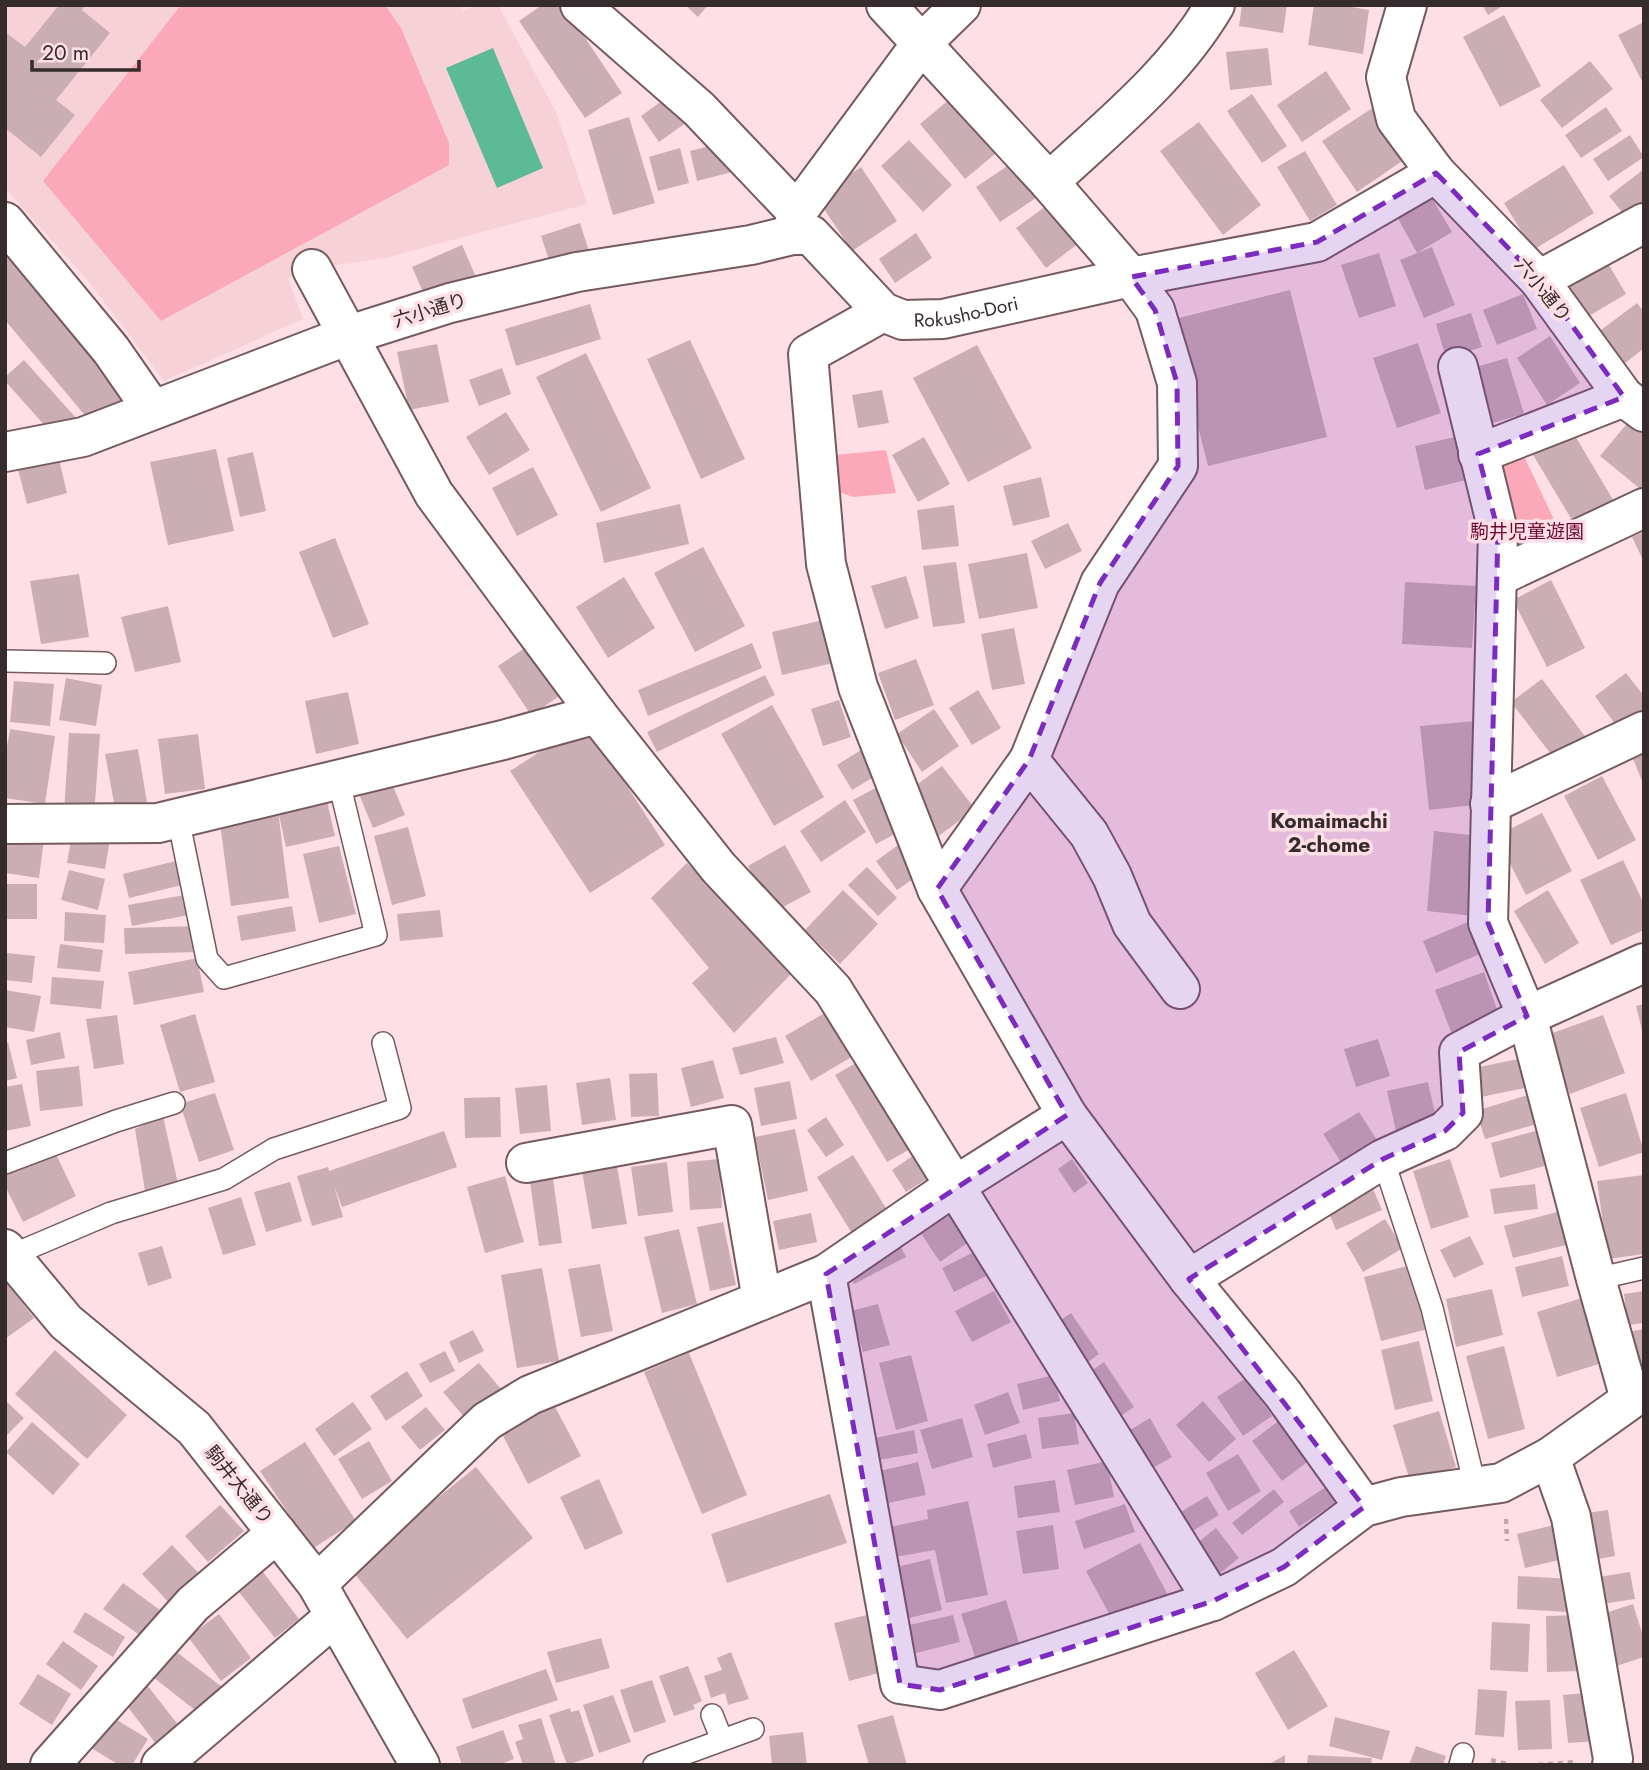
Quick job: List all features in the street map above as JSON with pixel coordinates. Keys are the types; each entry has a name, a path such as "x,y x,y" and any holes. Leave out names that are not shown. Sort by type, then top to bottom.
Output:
{"street":[{"path":"580,5 699,109 794,223 811,235 883,312 808,354 826,564 858,687 937,889 1068,1115 1189,1279 1283,1394 1364,1507"},
{"path":"886,5 1049,182 1131,276 1155,310 1177,383 1178,466 1100,583 1029,760 937,889"},
{"path":"794,223 921,44 961,5"},
{"path":"1049,182 1166,73 1205,23 1215,5"},
{"name":"六小通り","path":"1407,5 1386,77 1396,119 1436,173 1539,280 1634,405"},
{"name":"Rokusho-Dori","path":"883,312 903,320 943,319 1131,276 1317,242 1436,173"},
{"path":"5,222 111,349 152,409"},
{"name":"六小通り","path":"5,452 83,437 349,335 450,303 577,272 751,245 794,223"},
{"path":"1539,280 1644,223"},
{"path":"312,269 434,494 597,714 718,867 833,990 1213,1601"},
{"path":"826,1274 900,1684 940,1690 1213,1601 1284,1567 1364,1507 1401,1497 1501,1483 1550,1457 1637,1395 1596,1279 1527,1016 1488,923 1498,531 1458,367"},
{"path":"1478,454 1634,405"},
{"path":"1497,577 1644,508"},
{"path":"5,824 158,823 503,740 597,714"},
{"path":"1490,804 1644,731"},
{"path":"1029,760 1089,834 1112,876 1132,924 1181,989"},
{"path":"1189,1279 1382,1159 1446,1131 1464,1113 1459,1052 1527,1016 1644,963"},
{"path":"161,1765 325,1601 487,1421 530,1395 826,1274 954,1187 1068,1115"},
{"path":"526,1163 732,1125 762,1300"},
{"name":"駒井大通り","path":"8,1252 66,1322 194,1428 277,1532 325,1601 414,1762"},
{"path":"1550,1457 1571,1517 1601,1680 1614,1759 1612,1765"},
{"path":"50,1765 193,1604 277,1532"}],"lane":[{"path":"5,661 105,663"},
{"path":"178,818 206,959 224,978 376,935 338,778"},
{"path":"8,1252 111,1213 224,1179 274,1149 400,1108 383,1043"},
{"path":"5,1163 116,1121 174,1103"},
{"path":"1382,1159 1432,1308 1475,1486"},
{"path":"1596,1279 1644,1268"},
{"path":"712,1715 722,1740"},
{"path":"654,1765 753,1730"}],"highlighted area":[{"path":"1436,173 1539,280 1624,397 1478,454 1498,531 1488,923 1527,1016 1459,1052 1463,1113 1445,1131 1383,1159 1189,1279 1364,1507 1284,1567 1213,1601 940,1690 900,1684 826,1274 1067,1115 937,889 1029,760 1100,583 1178,466 1177,383 1155,310 1131,277 1317,242"}],"shaded area":[{"path":"5,5 460,5 463,10 478,5 498,5 556,112 587,204 385,258 312,269 288,278 303,319 164,381 89,282 5,188"},
{"path":"493,48 543,168 497,188 446,68"}],"green space":[{"path":"181,5 385,5 401,28 449,143 449,165 161,321 43,181"},
{"name":"駒井児童遊園","path":"1516,439 1566,545 1497,577 1478,454"},
{"path":"886,450 896,493 853,497 825,487 825,456"}],"building":[{"path":"59,5 85,5 82,10 110,33 56,100 75,115 41,157 5,128 5,32 25,47"},
{"path":"542,5 563,5 622,93 585,118 519,21"},
{"path":"685,5 708,5 698,17"},
{"path":"1242,5 1287,5 1283,33 1239,26"},
{"path":"1314,5 1340,5 1369,10 1363,54 1308,45"},
{"path":"1482,5 1504,5 1488,15"},
{"path":"1504,15 1541,86 1500,107 1463,37"},
{"path":"1644,22 1644,85 1618,35"},
{"path":"1268,48 1272,85 1230,90 1226,52"},
{"path":"1590,61 1613,89 1562,128 1540,100"},
{"path":"1326,71 1351,109 1302,142 1277,105"},
{"path":"957,93 1001,149 965,179 920,124"},
{"path":"1252,94 1287,146 1262,163 1227,111"},
{"path":"669,96 687,122 659,142 641,116"},
{"path":"1374,107 1408,157 1357,192 1322,141"},
{"path":"1606,107 1622,131 1581,158 1565,135"},
{"path":"629,117 655,203 613,215 588,130"},
{"path":"1199,122 1261,205 1223,235 1160,151"},
{"path":"1630,135 1644,157 1608,181 1593,159"},
{"path":"909,140 952,185 923,212 881,166"},
{"path":"725,142 732,172 697,181 690,151"},
{"path":"680,148 689,183 658,191 649,157"},
{"path":"1305,151 1337,205 1310,221 1277,167"},
{"path":"1015,161 1039,196 1000,222 976,187"},
{"path":"1564,165 1594,213 1533,250 1504,203"},
{"path":"861,167 897,221 852,251 816,197"},
{"path":"1644,169 1644,203 1626,217 1609,196"},
{"path":"1430,195 1452,232 1417,253 1396,215"},
{"path":"1053,201 1083,240 1046,268 1016,228"},
{"path":"580,223 590,254 551,266 541,236"},
{"path":"916,233 932,258 895,283 879,259"},
{"path":"5,239 133,392 93,425 5,320"},
{"path":"462,245 477,279 427,301 412,267"},
{"path":"1432,247 1455,305 1424,318 1400,260"},
{"path":"1379,253 1396,306 1359,318 1341,265"},
{"path":"1603,255 1626,294 1582,320 1558,282"},
{"path":"1290,290 1327,437 1208,466 1171,320"},
{"path":"1523,294 1537,329 1497,345 1483,310"},
{"path":"1637,303 1644,312 1644,348 1618,369 1593,336"},
{"path":"590,304 601,339 516,366 505,329"},
{"path":"1471,313 1482,347 1446,358 1436,324"},
{"path":"1550,336 1580,383 1547,405 1517,358"},
{"path":"690,340 745,459 701,479 647,359"},
{"path":"1418,343 1441,413 1397,428 1373,358"},
{"path":"437,344 449,402 409,410 397,352"},
{"path":"977,345 1032,448 968,482 913,378"},
{"path":"586,353 651,488 601,512 536,377"},
{"path":"1507,358 1524,414 1486,425 1469,369"},
{"path":"24,360 77,419 56,438 5,381 5,377"},
{"path":"502,368 511,394 479,406 469,380"},
{"path":"882,390 889,423 858,428 852,395"},
{"path":"506,412 530,450 489,475 466,437"},
{"path":"1629,421 1644,433 1644,492 1600,456"},
{"path":"1568,424 1615,503 1576,527 1529,448"},
{"path":"1464,435 1474,478 1425,490 1415,446"},
{"path":"924,437 950,484 918,502 892,455"},
{"path":"56,447 67,493 27,504 15,458"},
{"path":"216,449 234,531 168,545 150,462"},
{"path":"253,452 266,511 240,517 227,458"},
{"path":"533,467 558,515 517,536 492,488"},
{"path":"1041,477 1050,517 1013,526 1003,486"},
{"path":"680,504 689,544 604,563 596,523"},
{"path":"954,505 959,546 922,550 917,510"},
{"path":"1068,523 1082,551 1045,569 1031,541"},
{"path":"1644,532 1644,562 1632,537"},
{"path":"335,538 369,624 333,638 299,552"},
{"path":"703,547 745,626 695,652 654,573"},
{"path":"1027,553 1038,608 979,619 968,564"},
{"path":"956,562 965,623 933,627 923,566"},
{"path":"79,574 89,637 41,644 30,581"},
{"path":"906,576 919,618 885,629 871,586"},
{"path":"624,577 655,628 608,658 576,607"},
{"path":"1551,580 1585,648 1547,667 1513,600"},
{"path":"1405,582 1476,586 1472,648 1402,644"},
{"path":"168,606 181,662 135,672 121,617"},
{"path":"823,620 833,663 782,675 772,632"},
{"path":"1014,628 1025,684 992,690 981,634"},
{"path":"537,640 570,689 531,715 498,666"},
{"path":"752,643 762,668 648,716 638,690"},
{"path":"916,659 934,705 895,720 878,673"},
{"path":"1626,673 1644,696 1644,713 1620,731 1595,696"},
{"path":"765,675 775,695 657,752 647,732"},
{"path":"66,678 102,685 96,726 59,720"},
{"path":"1542,679 1590,743 1560,766 1511,702"},
{"path":"14,681 54,684 50,726 10,722"},
{"path":"978,690 1001,728 972,745 949,708"},
{"path":"348,692 359,744 316,754 305,701"},
{"path":"839,700 851,737 823,746 811,709"},
{"path":"772,705 824,797 774,826 721,734"},
{"path":"934,709 959,746 922,772 897,734"},
{"path":"1475,721 1483,804 1429,810 1420,726"},
{"path":"586,722 665,845 590,893 510,771"},
{"path":"10,729 55,736 45,804 5,798 5,758"},
{"path":"69,733 100,734 94,816 64,813"},
{"path":"198,734 205,789 165,794 158,739"},
{"path":"869,745 885,770 852,790 837,765"},
{"path":"138,749 147,802 115,808 105,754"},
{"path":"1644,751 1644,786 1632,756"},
{"path":"942,766 975,809 936,838 903,795"},
{"path":"1602,776 1636,840 1598,860 1564,796"},
{"path":"391,781 405,815 373,828 359,794"},
{"path":"885,783 908,827 876,844 853,800"},
{"path":"326,797 335,836 286,847 278,811 289,898 231,906 219,816"},
{"path":"845,800 866,832 821,862 800,831"},
{"path":"1542,813 1572,871 1526,895 1496,836"},
{"path":"408,827 426,896 392,905 374,836"},
{"path":"1434,831 1480,836 1473,916 1427,911"},
{"path":"72,833 110,839 105,869 67,863"},
{"path":"5,834 44,839 39,878 5,873"},
{"path":"905,840 926,870 897,890 876,861"},
{"path":"785,845 811,892 774,912 748,866"},
{"path":"339,846 356,914 319,923 303,854"},
{"path":"180,860 186,884 129,898 123,874"},
{"path":"1623,860 1644,904 1644,930 1611,945 1580,880"},
{"path":"687,863 793,972 734,1033 692,983 709,968 651,898"},
{"path":"867,867 897,898 878,916 848,885"},
{"path":"69,870 105,879 98,910 61,900"},
{"path":"6,884 37,884 37,919 5,919"},
{"path":"843,890 878,924 840,964 805,930"},
{"path":"1548,890 1579,943 1545,964 1514,911"},
{"path":"190,894 194,914 132,926 128,905"},
{"path":"292,906 296,931 241,941 237,916"},
{"path":"440,910 443,937 400,941 397,914"},
{"path":"65,912 106,915 104,943 64,941"},
{"path":"1468,922 1482,953 1436,973 1423,941"},
{"path":"197,926 198,952 125,954 124,928"},
{"path":"60,944 103,950 100,972 57,968"},
{"path":"7,953 35,956 32,983 5,980"},
{"path":"197,958 204,992 134,1005 128,972"},
{"path":"1484,972 1499,1015 1451,1032 1435,990"},
{"path":"52,977 104,981 101,1009 50,1004"},
{"path":"5,990 41,996 34,1032 5,1027"},
{"path":"1644,1004 1644,1034 1643,1034 1636,1006"},
{"path":"830,1010 855,1055 811,1081 785,1036"},
{"path":"195,1014 215,1082 180,1092 160,1025"},
{"path":"117,1015 124,1064 94,1069 86,1019"},
{"path":"1603,1015 1625,1073 1570,1094 1547,1035"},
{"path":"60,1032 65,1058 31,1065 26,1040"},
{"path":"776,1037 784,1063 740,1075 732,1048"},
{"path":"1378,1039 1390,1076 1356,1087 1344,1049"},
{"path":"8,1042 17,1078 5,1081 5,1043"},
{"path":"863,1059 914,1147 887,1162 835,1075"},
{"path":"1518,1059 1525,1088 1471,1099 1465,1070"},
{"path":"713,1060 724,1098 691,1107 681,1068"},
{"path":"79,1066 83,1106 40,1111 36,1071"},
{"path":"657,1073 659,1116 631,1117 629,1074"},
{"path":"610,1078 616,1120 582,1125 576,1083"},
{"path":"790,1081 797,1119 761,1126 754,1088"},
{"path":"1428,1082 1437,1122 1396,1131 1387,1091"},
{"path":"22,1084 31,1126 5,1131 5,1087"},
{"path":"547,1085 551,1131 520,1134 515,1088"},
{"path":"215,1093 234,1150 199,1162 180,1104"},
{"path":"1626,1093 1644,1152 1599,1167 1580,1108"},
{"path":"1531,1094 1540,1123 1485,1139 1476,1111"},
{"path":"500,1097 501,1137 465,1138 464,1098"},
{"path":"1359,1112 1382,1148 1346,1170 1323,1134"},
{"path":"163,1116 178,1184 145,1191 135,1129"},
{"path":"826,1117 844,1145 826,1157 807,1130"},
{"path":"1550,1127 1559,1162 1500,1178 1491,1143"},
{"path":"795,1129 808,1191 768,1200 755,1137"},
{"path":"444,1131 457,1167 342,1207 334,1186 343,1217 312,1226 297,1176 328,1167 329,1171"},
{"path":"53,1148 76,1196 23,1222 5,1186 5,1172"},
{"path":"923,1149 938,1172 906,1192 892,1170"},
{"path":"853,1155 889,1213 853,1235 817,1177"},
{"path":"719,1159 722,1208 690,1210 687,1162"},
{"path":"1072,1159 1088,1183 1074,1193 1058,1169"},
{"path":"1450,1159 1469,1217 1431,1229 1413,1171"},
{"path":"667,1162 673,1212 638,1216 631,1167"},
{"path":"617,1166 627,1224 592,1229 582,1171"},
{"path":"1644,1175 1644,1254 1608,1259 1597,1181"},
{"path":"505,1176 524,1242 485,1253 467,1187"},
{"path":"553,1179 562,1243 539,1246 530,1182"},
{"path":"1369,1179 1382,1210 1336,1230 1323,1199"},
{"path":"290,1182 302,1221 266,1232 254,1192"},
{"path":"1535,1184 1538,1209 1494,1214 1490,1189"},
{"path":"241,1197 256,1245 223,1255 208,1208"},
{"path":"947,1200 973,1239 940,1262 914,1223"},
{"path":"1557,1212 1566,1245 1513,1258 1504,1226"},
{"path":"811,1213 817,1242 779,1250 773,1221"},
{"path":"1385,1219 1403,1248 1363,1272 1346,1243"},
{"path":"723,1222 736,1285 710,1291 697,1227"},
{"path":"679,1229 697,1304 662,1313 644,1237"},
{"path":"1470,1236 1484,1264 1454,1278 1440,1250"},
{"path":"896,1237 906,1257 854,1284 844,1264"},
{"path":"162,1246 172,1278 148,1286 138,1253"},
{"path":"976,1251 988,1275 954,1292 942,1268"},
{"path":"1562,1256 1569,1286 1522,1297 1515,1267"},
{"path":"600,1264 613,1331 581,1337 568,1269"},
{"path":"1411,1265 1428,1329 1381,1341 1364,1277"},
{"path":"542,1268 559,1361 517,1368 501,1275"},
{"path":"5,1280 34,1318 5,1339"},
{"path":"1492,1289 1503,1335 1456,1347 1446,1299"},
{"path":"994,1291 1011,1322 972,1342 955,1311"},
{"path":"1644,1291 1644,1323 1628,1325 1624,1294"},
{"path":"1582,1298 1602,1363 1557,1377 1537,1312"},
{"path":"878,1304 890,1345 863,1352 851,1311"},
{"path":"1071,1313 1099,1354 1077,1370 1049,1328"},
{"path":"1644,1329 1644,1366 1633,1368 1627,1332"},
{"path":"473,1330 484,1351 459,1363 449,1342"},
{"path":"1419,1341 1433,1401 1395,1410 1381,1350"},
{"path":"1504,1346 1525,1429 1488,1439 1466,1356"},
{"path":"55,1350 127,1415 87,1459 15,1394"},
{"path":"445,1351 455,1371 430,1383 419,1364"},
{"path":"689,1353 747,1495 702,1514 644,1372"},
{"path":"911,1355 928,1421 896,1430 879,1363"},
{"path":"1104,1362 1134,1407 1112,1422 1082,1377"},
{"path":"479,1363 501,1389 465,1418 443,1392"},
{"path":"407,1371 423,1396 386,1421 370,1396"},
{"path":"1054,1375 1060,1401 1023,1410 1017,1384"},
{"path":"1246,1378 1272,1416 1243,1436 1217,1397"},
{"path":"1008,1392 1020,1423 985,1435 974,1405"},
{"path":"5,1400 24,1418 5,1437"},
{"path":"1203,1401 1236,1439 1209,1462 1176,1425"},
{"path":"353,1402 372,1429 334,1456 315,1429"},
{"path":"553,1403 581,1456 528,1484 500,1430"},
{"path":"426,1407 445,1430 420,1450 401,1427"},
{"path":"1439,1411 1456,1467 1410,1481 1393,1425"},
{"path":"1074,1413 1079,1444 1042,1449 1038,1418"},
{"path":"1284,1417 1314,1457 1282,1481 1252,1441"},
{"path":"962,1418 973,1457 932,1469 920,1430"},
{"path":"1150,1418 1172,1457 1146,1472 1125,1433"},
{"path":"32,1422 80,1464 53,1495 6,1452"},
{"path":"914,1430 918,1453 879,1460 875,1438"},
{"path":"1026,1434 1032,1458 993,1468 987,1444"},
{"path":"369,1441 392,1481 362,1499 338,1459"},
{"path":"305,1442 356,1521 312,1549 260,1471"},
{"path":"1238,1454 1261,1491 1228,1511 1206,1473"},
{"path":"1107,1461 1114,1497 1075,1505 1067,1470"},
{"path":"918,1462 926,1495 888,1503 880,1471"},
{"path":"476,1467 533,1538 407,1639 350,1568"},
{"path":"599,1479 623,1533 585,1550 560,1497"},
{"path":"1055,1480 1060,1512 1018,1518 1014,1486"},
{"path":"1332,1483 1342,1498 1299,1527 1289,1511"},
{"path":"1274,1489 1284,1502 1242,1535 1232,1523"},
{"path":"830,1494 847,1543 727,1583 711,1534"},
{"path":"1207,1496 1219,1515 1178,1540 1166,1521"},
{"path":"968,1501 988,1595 946,1603 935,1550 895,1557 889,1527 928,1519 927,1510"},
{"path":"1125,1504 1135,1532 1084,1549 1075,1521"},
{"path":"220,1505 244,1531 208,1562 185,1536"},
{"path":"1608,1510 1615,1556 1587,1561 1580,1514"},
{"path":"1562,1523 1572,1557 1525,1568 1517,1534"},
{"path":"1053,1525 1059,1569 1023,1574 1016,1531"},
{"path":"1216,1528 1239,1558 1214,1578 1191,1548"},
{"path":"1140,1543 1168,1595 1114,1623 1086,1571"},
{"path":"172,1545 205,1580 175,1609 142,1574"},
{"path":"930,1559 942,1610 905,1619 892,1568"},
{"path":"260,1568 299,1619 275,1638 235,1587"},
{"path":"1630,1572 1635,1599 1596,1605 1592,1578"},
{"path":"1518,1576 1570,1579 1568,1612 1517,1609"},
{"path":"123,1583 160,1610 141,1636 103,1609"},
{"path":"1006,1600 1019,1643 975,1657 961,1614"},
{"path":"1633,1604 1644,1639 1644,1657 1616,1666 1599,1615"},
{"path":"85,1612 125,1637 113,1657 73,1632"},
{"path":"875,1613 890,1670 849,1681 834,1623"},
{"path":"219,1614 251,1658 221,1681 188,1637"},
{"path":"953,1615 960,1642 916,1653 909,1625"},
{"path":"1578,1615 1581,1671 1547,1672 1546,1616"},
{"path":"1492,1622 1530,1624 1528,1672 1490,1670"},
{"path":"601,1638 610,1668 556,1683 547,1652"},
{"path":"63,1641 98,1666 81,1690 46,1664"},
{"path":"174,1650 226,1690 205,1718 153,1677"},
{"path":"1294,1650 1328,1706 1288,1730 1255,1673"},
{"path":"731,1652 749,1699 728,1705 725,1693 711,1698 704,1676 722,1670 717,1658"},
{"path":"688,1666 702,1701 693,1705 695,1709 674,1716 659,1676"},
{"path":"546,1669 558,1700 472,1729 462,1699"},
{"path":"38,1674 71,1694 52,1725 19,1704"},
{"path":"652,1680 666,1722 634,1733 620,1690"},
{"path":"147,1685 179,1726 156,1744 124,1702"},
{"path":"1478,1689 1507,1691 1504,1737 1475,1735"},
{"path":"1596,1692 1600,1741 1568,1743 1563,1695"},
{"path":"613,1695 631,1742 599,1753 583,1705"},
{"path":"1550,1700 1552,1749 1518,1750 1515,1701"},
{"path":"570,1708 571,1712 579,1710 594,1756 567,1765 549,1715"},
{"path":"107,1714 148,1739 132,1765 119,1765 88,1746"},
{"path":"893,1715 907,1765 869,1765 857,1725"},
{"path":"1335,1717 1390,1731 1382,1760 1329,1746"},
{"path":"541,1718 556,1765 523,1765 515,1742 523,1739 518,1725"},
{"path":"503,1730 514,1759 498,1765 462,1765 456,1747"},
{"path":"803,1732 807,1765 772,1765 769,1736"},
{"path":"1416,1746 1446,1756 1443,1765 1409,1765"},
{"path":"1285,1755 1285,1765 1268,1765"},
{"path":"1308,1755 1372,1758 1371,1765 1307,1765"}],"district":[{"name":"Komaimachi 2-chome","path":"1329,833"}]}
